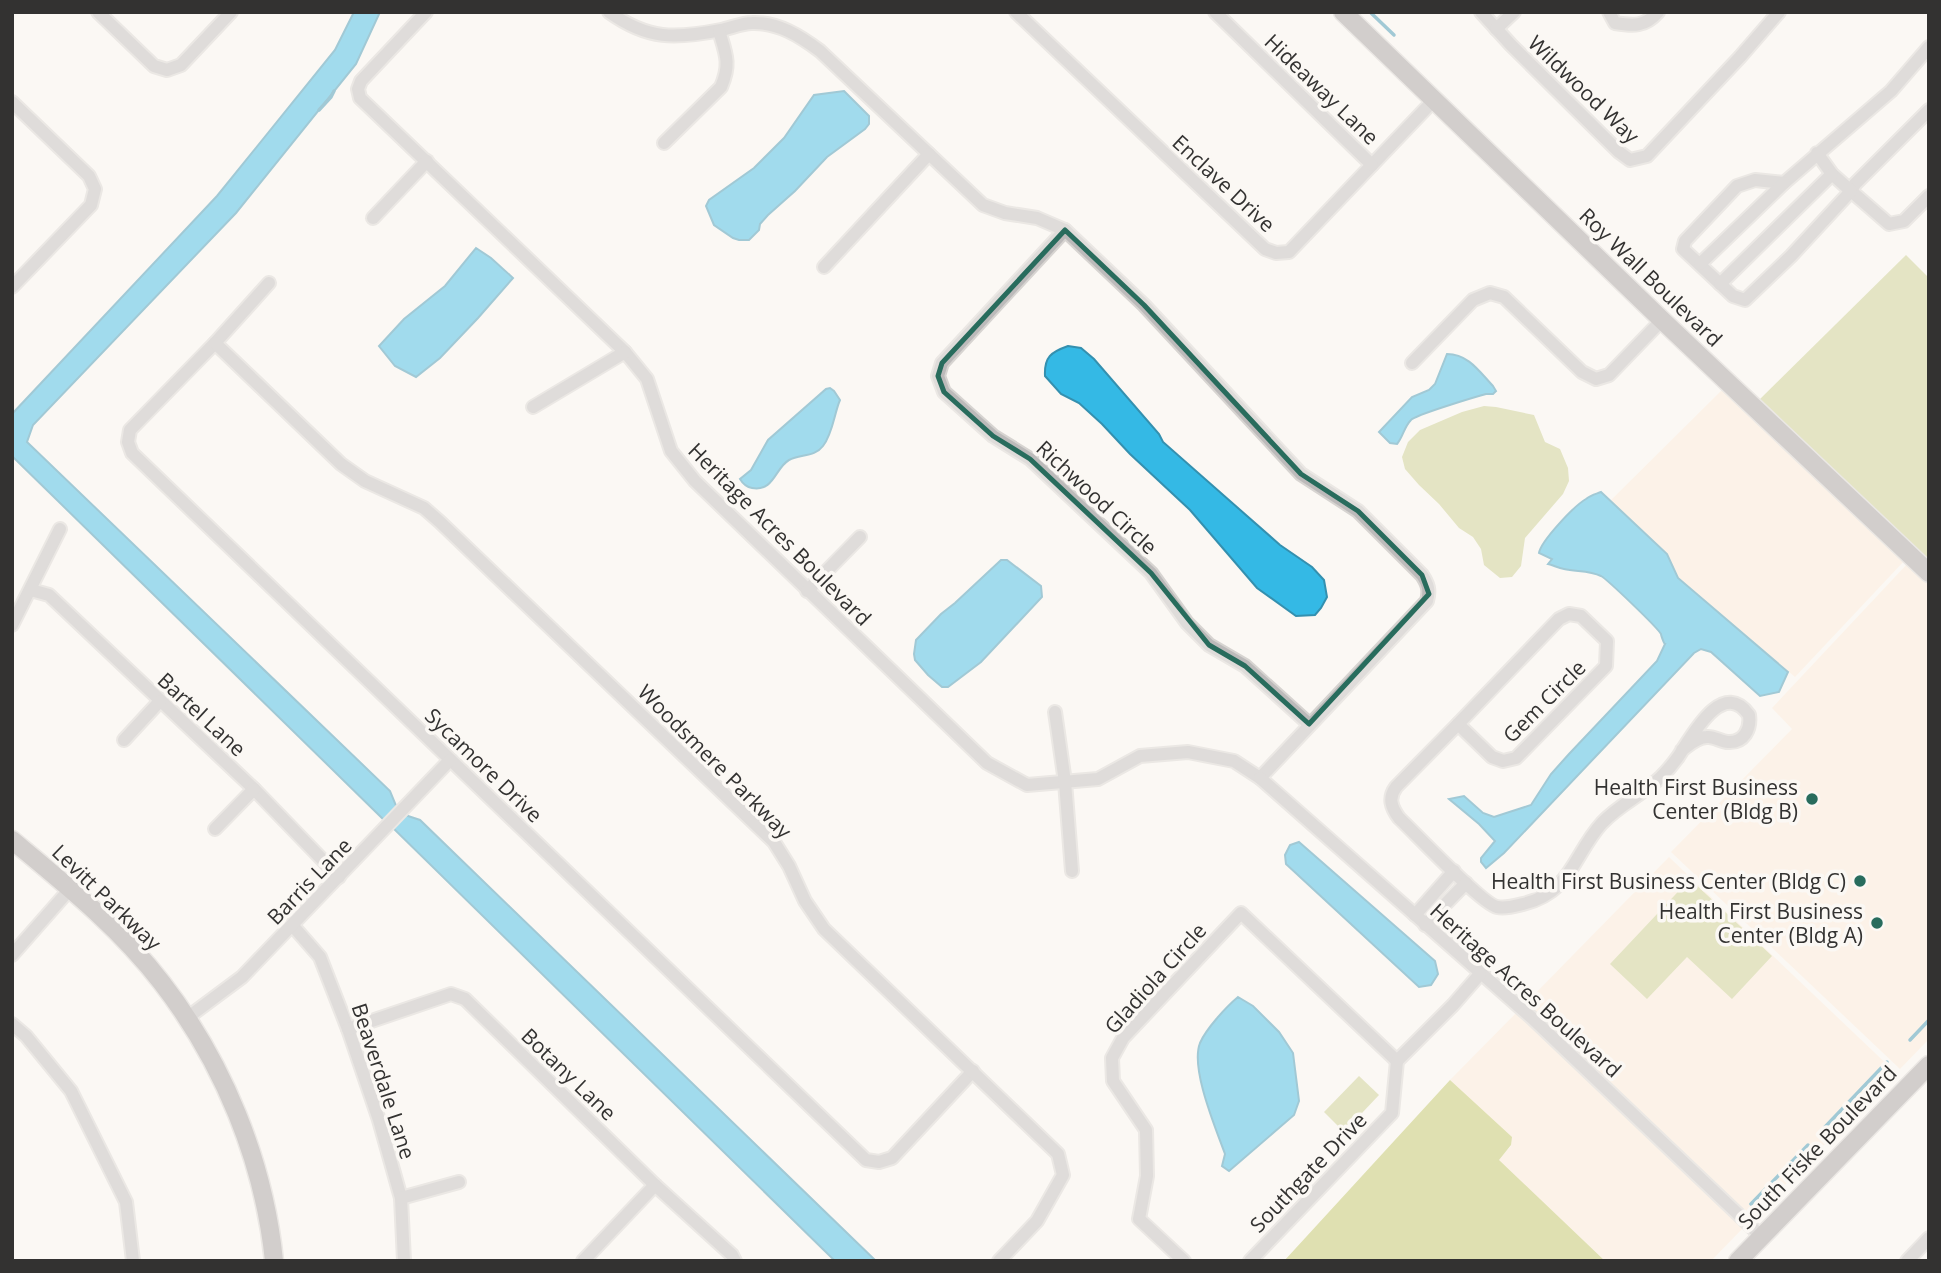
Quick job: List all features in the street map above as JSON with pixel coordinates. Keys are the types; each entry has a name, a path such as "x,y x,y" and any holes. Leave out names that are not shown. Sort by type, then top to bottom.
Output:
{"street":[{"path":"98,12 154,66 167,70 181,65 231,12"},
{"name":"Heritage Acres Boulevard","path":"426,12 361,81 358,89 360,98 625,352 647,379 671,451 695,481 987,763 1027,785 1098,779 1140,756 1188,752 1234,761 1260,778 1532,1018 1761,1236"},
{"path":"609,12 640,31 667,37 719,31 751,23 777,26 800,36 820,51 983,205 1005,213 1037,218 1065,230 1144,305 1301,474 1358,511 1422,575 1427,583 1427,601 1260,778"},
{"name":"Enclave Drive","path":"1016,12 1265,249 1276,253 1289,252 1434,100"},
{"name":"Hideaway Lane","path":"1215,12 1372,165"},
{"name":"Roy Wall Boulevard","path":"1343,12 1929,573"},
{"name":"Wildwood Way","path":"1481,12 1630,160 1647,156 1779,12"},
{"path":"1496,29 1514,12"},
{"path":"1609,12 1615,23 1634,26 1653,18 1658,12"},
{"path":"664,143 721,88 729,62 719,31"},
{"path":"1700,264 1817,153 1891,91 1929,47"},
{"path":"12,102 89,176 94,189 92,205 12,287"},
{"path":"1784,184 1755,180 1737,186 1685,240 1683,248 1733,296 1745,300 1791,256 1855,184 1929,110"},
{"path":"1817,153 1832,174 1889,224 1904,221 1929,196"},
{"path":"824,267 929,155"},
{"path":"373,218 427,161"},
{"path":"1720,284 1832,174"},
{"name":"Richwood Circle","path":"1065,230 942,363 938,376 944,392 993,436 1030,458 1151,573 1187,623 1209,645 1245,666 1309,724"},
{"name":"Sycamore Drive","path":"269,283 131,430 128,442 132,453 866,1160 879,1162 892,1158 973,1071"},
{"path":"1412,363 1473,300 1490,293 1504,297 1582,372 1595,379 1609,375 1662,320"},
{"name":"Woodsmere Parkway","path":"215,343 341,464 365,481 424,509 440,522 774,842 789,866 805,901 824,929 1058,1154 1063,1175 1037,1221 999,1261"},
{"path":"533,407 625,352"},
{"path":"12,625 60,529"},
{"path":"807,591 860,537"},
{"name":"Bartel Lane","path":"31,590 49,596 254,789 339,877"},
{"name":"Gem Circle","path":"1458,724 1492,757 1503,761 1516,758 1606,666 1607,640 1581,616 1569,614 1559,619 1396,787 1393,792 1391,801 1399,818 1466,883 1496,907 1507,908 1543,898 1567,877 1603,822 1615,810 1654,784 1706,716 1731,703 1737,704 1749,715 1748,730 1740,739 1728,742 1706,737 1694,741 1682,750"},
{"path":"124,740 160,701"},
{"path":"1055,712 1065,782 1072,871"},
{"name":"Barris Lane","path":"187,1018 243,977 450,760"},
{"path":"215,829 254,789"},
{"name":"Levitt Parkway","path":"12,840 70,888 130,945 187,1018 217,1069 245,1135 265,1210 274,1261"},
{"path":"1415,915 1454,871"},
{"path":"1425,925 1466,883"},
{"path":"12,955 70,888"},
{"name":"Gladiola Circle","path":"1184,1261 1139,1219 1147,1176 1146,1130 1112,1081 1112,1058 1123,1038 1241,913 1397,1060"},
{"name":"Beaverdale Lane","path":"293,926 320,957 379,1120 401,1198 404,1261"},
{"path":"1397,1060 1453,1005 1480,974"},
{"name":"Botany Lane","path":"348,1029 451,994 464,999 655,1185 732,1255 735,1261"},
{"path":"12,1024 26,1036 71,1091 126,1202 133,1261"},
{"name":"Southgate Drive","path":"1250,1261 1392,1112 1397,1060"},
{"name":"South Fiske Boulevard","path":"1738,1261 1929,1065"},
{"path":"401,1198 459,1182"},
{"path":"583,1261 655,1185"},
{"path":"1907,1261 1929,1238"}],"highlighted area":[{"path":"1065,230 1144,305 1301,474 1358,511 1422,575 1429,594 1309,724 1245,666 1209,645 1151,573 1030,459 993,436 944,392 938,376 942,363"}],"shaded area":[{"path":"1725,387 1906,559 1795,677 1678,578 1667,554 1610,501"},
{"path":"1909,562 1929,580 1929,1039 1900,1069 1671,852 1792,729 1772,708"},
{"path":"1669,857 1895,1072 1752,1219 1525,1004"},
{"path":"1516,1013 1744,1227 1711,1261 1605,1261 1498,1160 1511,1146 1450,1080"}],"green space":[{"path":"1906,255 1929,278 1929,564 1757,402"},
{"path":"1484,406 1534,415 1545,442 1560,449 1568,468 1569,481 1563,494 1525,538 1521,566 1512,577 1500,578 1484,565 1481,549 1473,537 1459,528 1419,485 1405,469 1402,457 1408,442 1420,430 1462,412"},
{"path":"1690,879 1772,956 1732,999 1687,957 1647,999 1610,964"},
{"path":"1359,1076 1379,1095 1344,1132 1324,1112"},
{"path":"1450,1080 1512,1137 1511,1145 1499,1160 1605,1261 1284,1261"}],"water":[{"path":"354,12 380,12 356,64 236,213 33,425 27,442 390,791 397,808 385,821 12,456 12,414 217,196 335,50"},
{"path":"844,91 869,116 869,124 865,129 827,157 768,215 749,240 733,238 714,225 706,206 709,200 754,168 784,138 814,95"},
{"path":"476,248 513,278 440,358 416,377 395,366 379,346 404,319 445,286"},
{"path":"1068,346 1081,348 1094,359 1163,442 1324,580 1327,597 1315,615 1296,616 1257,588 1190,510 1079,403 1061,394 1045,376 1046,364 1053,353"},
{"path":"1447,354 1467,360 1496,391 1415,418 1411,420 1397,444 1390,443 1379,432 1412,397 1429,390 1435,384"},
{"path":"830,388 840,400 829,435 820,450 789,460 765,486 752,488 745,485 740,479 751,470 768,440"},
{"path":"1601,492 1667,554 1678,578 1788,672 1779,692 1760,696 1711,652 1701,649 1694,653 1504,853 1486,868 1481,858 1495,841 1449,799 1464,796 1483,813 1494,817 1531,805 1551,774 1657,661 1665,644 1661,634 1651,623 1601,576 1548,564 1552,559 1539,553 1566,516 1588,498"},
{"path":"1001,560 1007,560 1041,586 1042,597 981,662 948,687 942,687 915,660 916,640"},
{"path":"405,815 420,820 876,1261 835,1261 393,828"},
{"path":"1299,842 1435,961 1438,974 1431,985 1419,987 1286,864 1285,855 1290,845"},
{"path":"1238,997 1253,1006 1279,1032 1293,1053 1299,1101 1294,1115 1229,1171 1222,1166 1225,1154 1205,1098 1198,1054 1200,1043 1207,1031"}],"waterway":[{"path":"1370,12 1394,35"},
{"path":"319,110 334,91"},
{"path":"1910,1040 1929,1020"},
{"path":"1825,1127 1887,1062"},
{"path":"1751,1204 1808,1145"}],"place":[{"name":"Health First Business Center (Bldg B)","path":"1812,799"},
{"name":"Health First Business Center (Bldg C)","path":"1860,881"},
{"name":"Health First Business Center (Bldg A)","path":"1877,923"}]}
